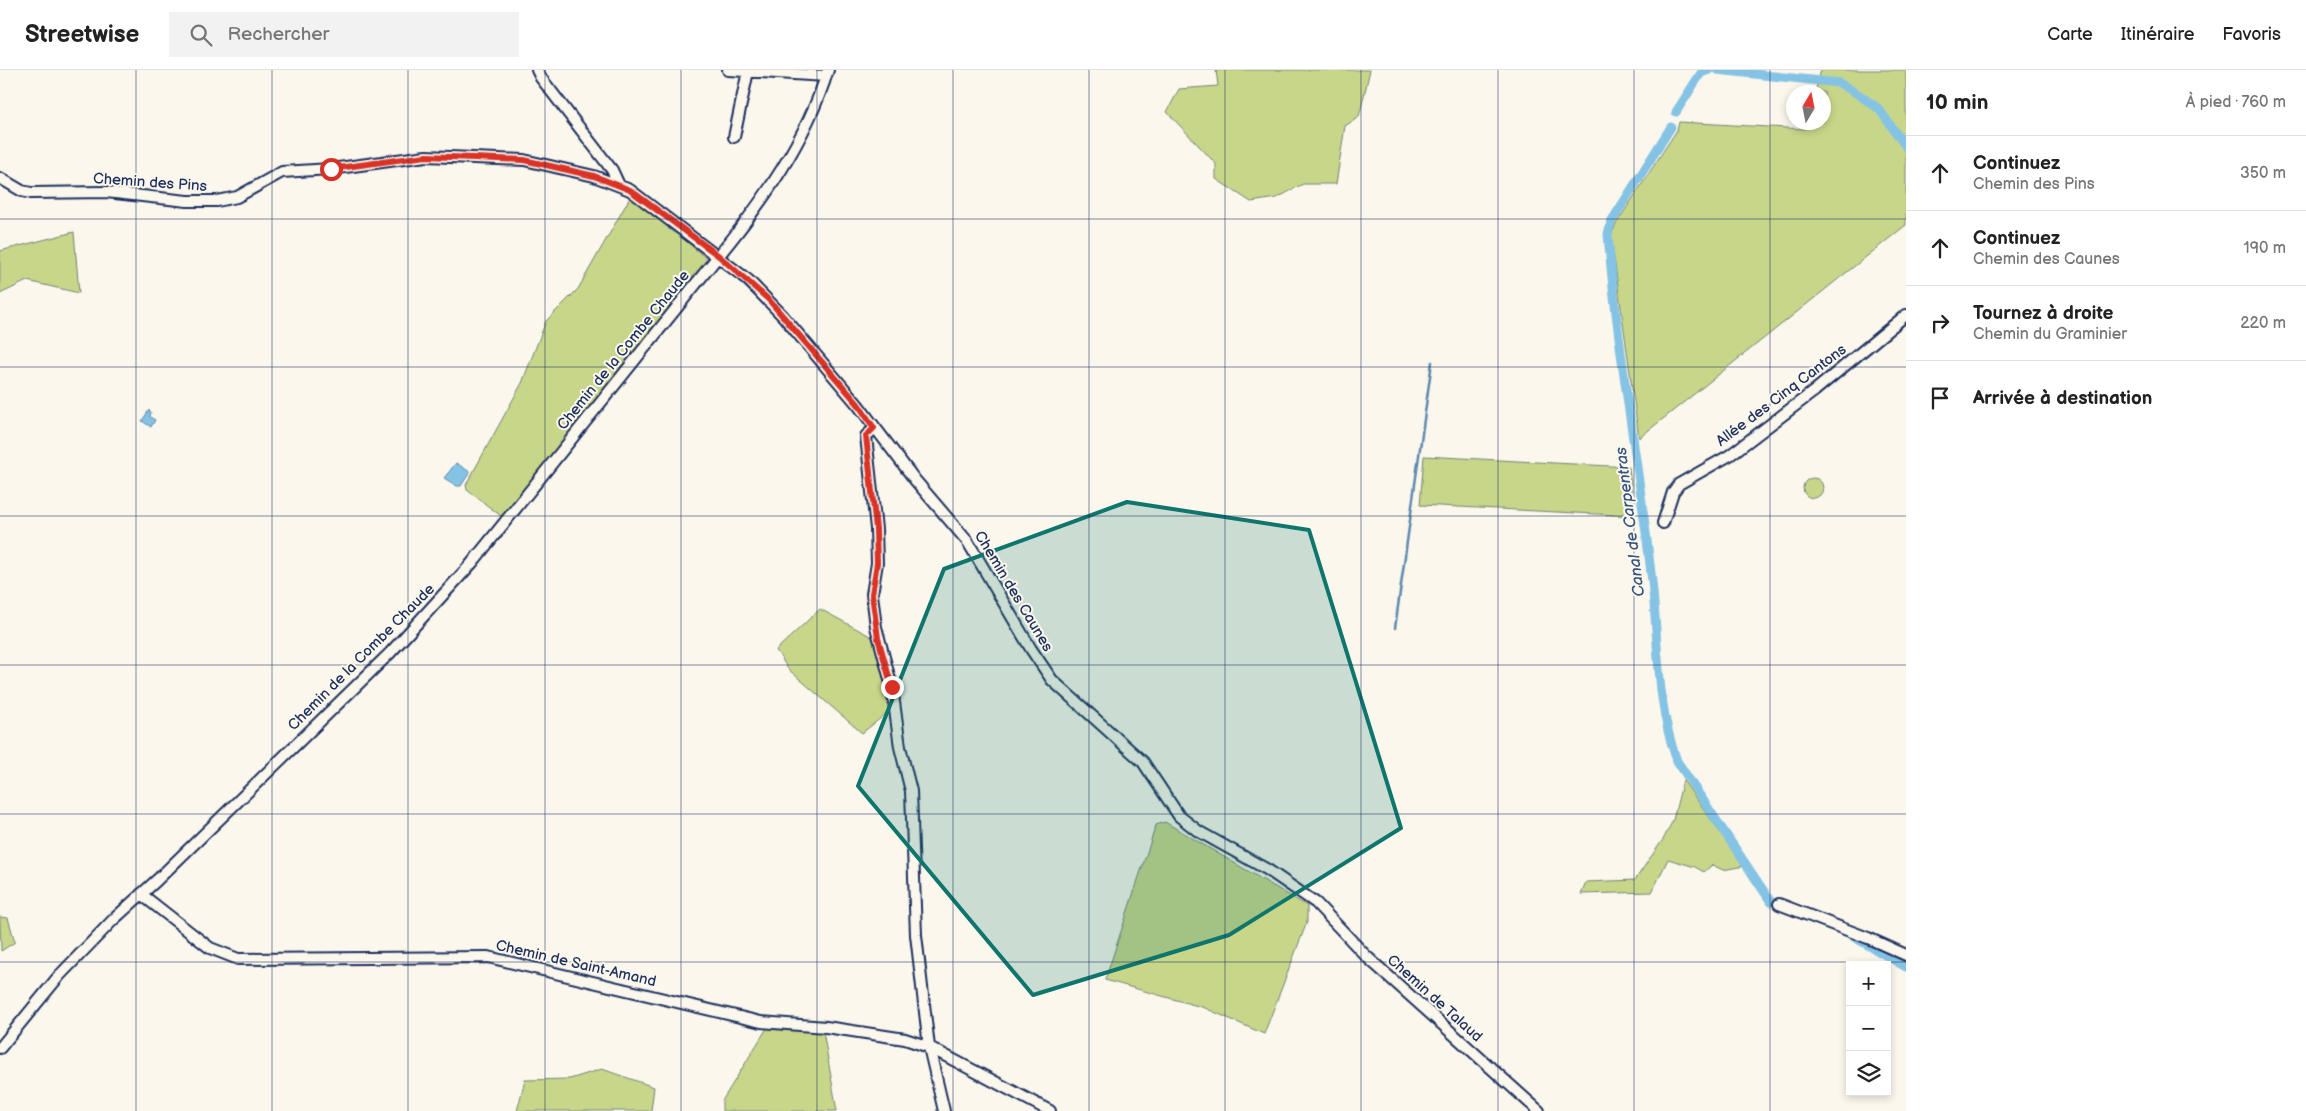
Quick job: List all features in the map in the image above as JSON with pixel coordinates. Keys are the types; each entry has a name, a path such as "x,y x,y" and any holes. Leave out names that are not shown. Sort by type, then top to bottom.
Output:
{"street":[{"path":"537,70 541,78 612,170 619,185"},
{"path":"728,70 827,73"},
{"path":"734,137 748,71"},
{"name":"Chemin de la Combe Chaude","path":"0,1048 59,976 113,920 390,653 433,608 483,549 777,180 794,151 822,92 827,73"},
{"name":"Chemin des Pins","path":"0,178 22,191 31,193 106,192 187,201 211,201 237,197 282,172 331,169 426,156 524,160 594,176 619,185 643,198 716,258"},
{"name":"Chemin des Caunes","path":"716,258 748,280 778,311 858,404 874,428 968,542 1052,680 1143,762 1173,807 1187,823 1268,870 1316,903"},
{"name":"Allée des Cinq Cantons","path":"1663,523 1673,492 1679,484 1730,455 1814,392 1906,315"},
{"path":"874,428 866,436 876,529 877,563 872,594 877,632 892,687 900,747 911,791 916,935 929,1047 944,1111"},
{"name":"Chemin de Saint-Amand","path":"141,894 210,948 238,959 488,957 760,1022 826,1027 895,1037 929,1047 1050,1111"},
{"name":"Chemin de Talaud","path":"1316,903 1366,956 1539,1111"},
{"path":"1779,904 1868,938 1906,955"}],"highlighted area":[{"path":"1127,502 1309,530 1401,828 1229,935 1033,995 858,786 944,569"}],"green space":[{"path":"1216,70 1370,70 1359,117 1345,126 1336,184 1303,184 1277,198 1251,202 1216,179 1216,164 1167,112 1179,89 1218,86"},
{"path":"1821,70 1906,70 1906,225 1639,438 1611,236 1616,224 1677,130 1679,122 1786,128 1786,130 1831,130 1831,85 1817,85"},
{"path":"632,194 708,260 509,513 501,516 467,490 466,485 522,383 546,321 578,289"},
{"path":"74,232 79,293 27,281 0,294 0,251"},
{"path":"1424,456 1629,467 1634,516 1420,505"},
{"path":"1813,478 1820,481 1823,488 1820,495 1813,498 1806,495 1803,488 1806,481"},
{"path":"820,609 872,637 888,686 891,710 862,733 788,669 776,650"},
{"path":"1683,780 1744,866 1723,870 1712,865 1704,872 1695,867 1668,859 1652,892 1581,894 1586,882 1635,880 1664,838 1673,820"},
{"path":"1165,822 1307,906 1307,922 1264,1034 1205,1008 1105,980 1156,825"},
{"path":"0,917 8,918 15,942 1,951"},
{"path":"767,1028 823,1031 837,1111 722,1111 722,1101"},
{"path":"602,1069 654,1087 651,1111 517,1111 525,1080 570,1079"}],"water":[{"path":"149,410 151,412 150,417 155,420 151,427 142,421"},
{"path":"456,463 470,472 461,486 457,486 444,478"}],"waterway":[{"name":"Canal de Carpentras","path":"1676,112 1701,73 1709,70"},
{"name":"Canal de Carpentras","path":"1717,70 1839,83 1879,109 1906,147"},
{"name":"Canal de Carpentras","path":"1671,127 1611,222 1608,234 1622,362 1654,597 1661,692 1670,738 1677,761 1771,902"},
{"path":"669,228 693,244"},
{"path":"731,273 769,308"},
{"path":"1395,628 1432,362"},
{"name":"Canal de Carpentras","path":"1854,937 1906,967"}],"route":[{"path":"331,169 426,156 524,160 594,176 619,185 643,198 748,280 769,300 804,340 858,404 874,428 866,436 876,529 877,563 872,594 878,638 892,687"}]}
